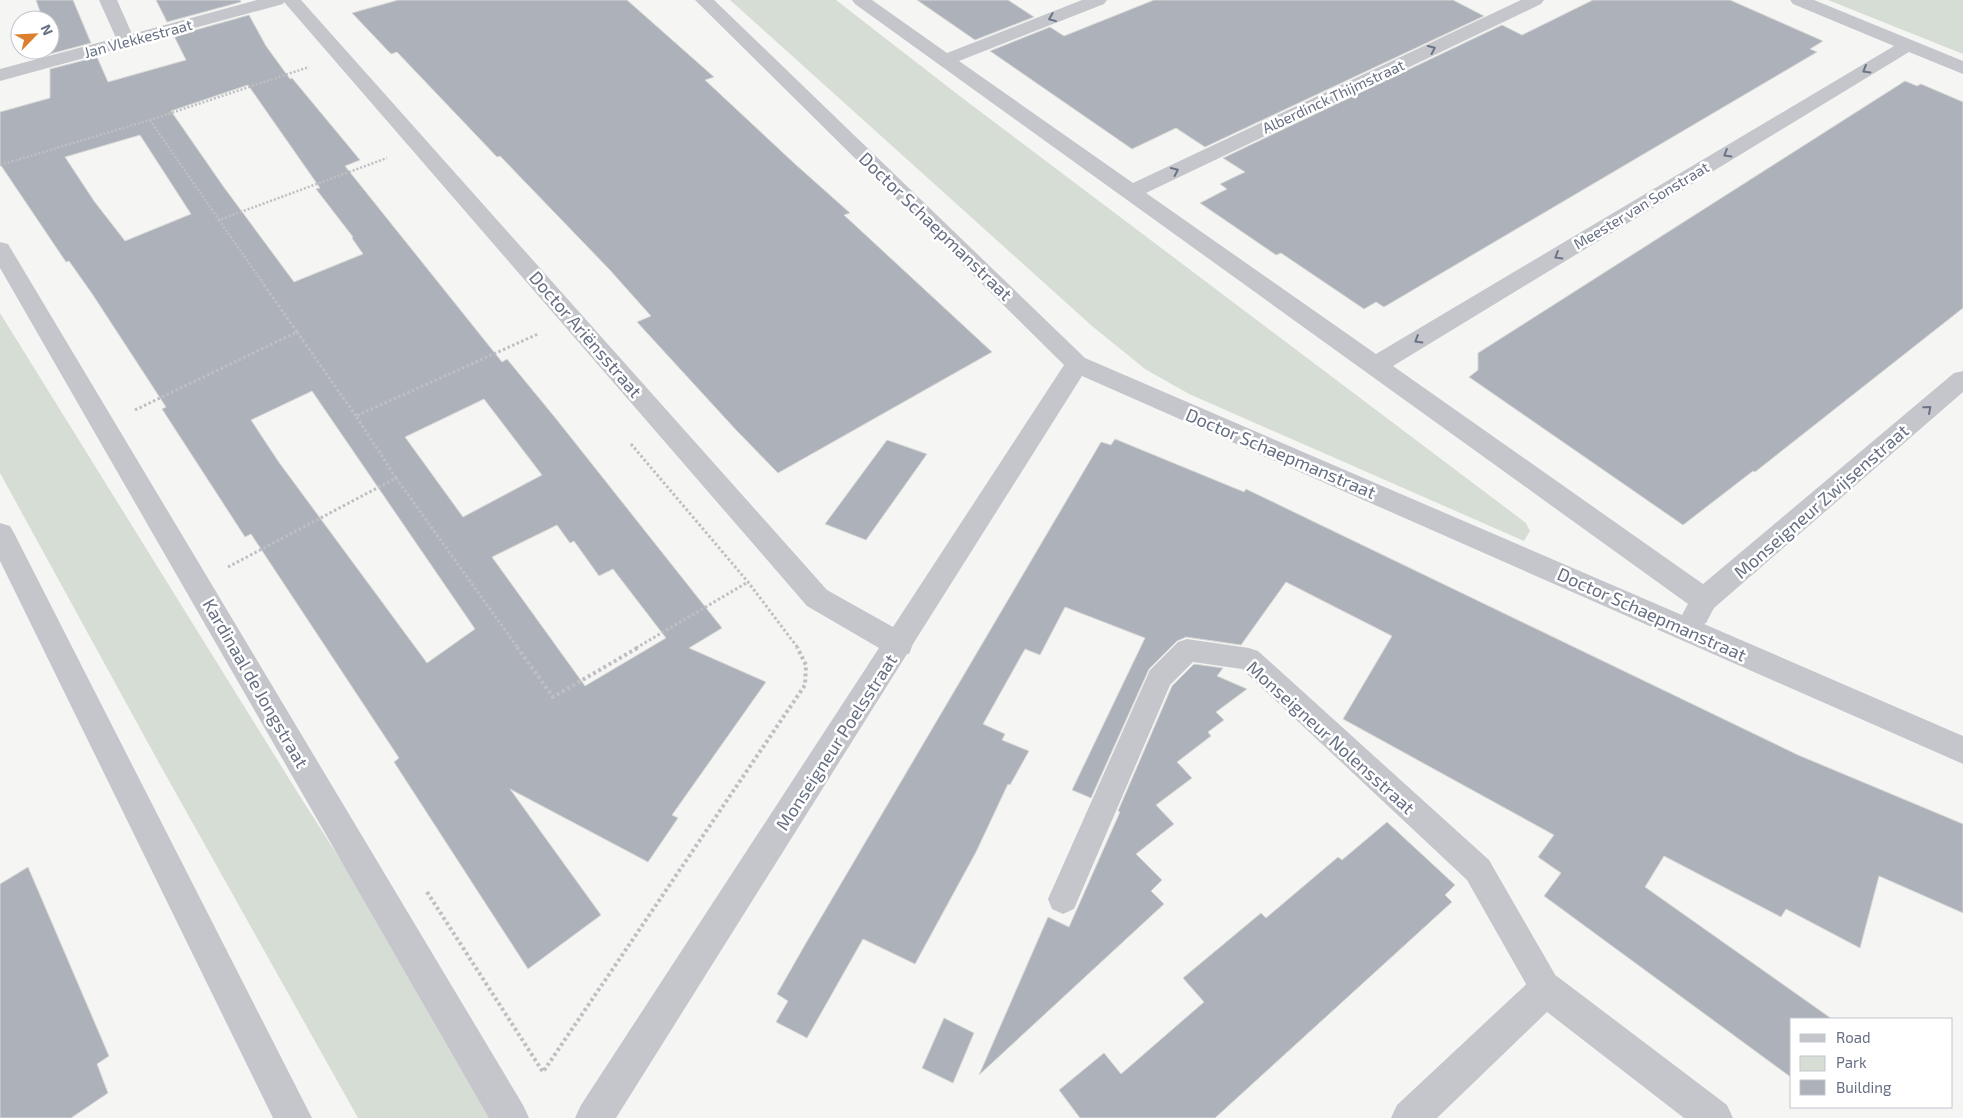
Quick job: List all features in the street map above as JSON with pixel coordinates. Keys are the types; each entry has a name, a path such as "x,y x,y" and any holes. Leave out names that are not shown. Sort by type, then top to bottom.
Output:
{"street":[{"path":"108,0 126,41"},
{"name":"Jan Vlekkestraat","path":"0,76 277,0"},
{"name":"Doctor Ariënsstraat","path":"292,0 817,598 898,645"},
{"name":"Doctor Schaepmanstraat","path":"704,0 1077,364 1963,750"},
{"name":"Doctor Schaepmanstraat","path":"860,0 1704,600"},
{"path":"945,60 1098,0"},
{"name":"Alberdinck Thijmstraat","path":"1131,192 1535,0"},
{"path":"1799,0 1963,68"},
{"name":"Meester van Sonstraat","path":"1375,366 1908,45"},
{"name":"Kardinaal de Jongstraat","path":"0,249 510,1118"},
{"name":"Monseigneur Poelsstraat","path":"594,1118 1077,364"},
{"name":"Monseigneur Zwijsenstraat","path":"1688,630 1704,600 1963,379"},
{"path":"0,533 293,1118"},
{"path":"1410,1118 1546,989"},
{"name":"Monseigneur Nolensstraat","path":"1546,989 1714,1118"}],"lane":[{"name":"Monseigneur Nolensstraat","path":"1063,899 1160,678 1187,650 1249,659 1478,870 1546,989"}],"path":[{"path":"0,165 150,120 312,66"},
{"path":"150,120 356,416 396,478 553,697 748,582"},
{"path":"219,220 386,158 392,165"},
{"path":"356,416 539,335 532,327"},
{"path":"130,412 297,332"},
{"path":"424,888 542,1072 805,685 806,665 796,644 748,582 628,440"},
{"path":"220,571 396,478"}],"green space":[{"path":"730,0 836,0 961,97 1526,523 1530,531 1524,541 1189,394 1145,369 1092,326"},
{"path":"1828,0 1963,0 1963,54"},
{"path":"0,313 296,790 505,1118 358,1118 159,763 0,473"}],"building":[{"path":"36,0 73,0 91,43 60,51 60,10 40,10"},
{"path":"156,0 240,0 241,2 167,22"},
{"path":"398,0 627,0 714,77 705,80 850,213 844,215 992,352 778,473 637,322 651,316 609,269 500,156 497,157 397,52 391,54 352,13"},
{"path":"917,0 1008,0 1034,17 975,40"},
{"path":"1154,0 1453,0 1484,16 1205,147 1176,128 1132,149 990,51 1050,27 1064,36"},
{"path":"1593,0 1730,0 1823,41 1810,49 1817,52 1384,307 1376,302 1364,309 1281,253 1276,255 1200,203 1227,189 1220,184 1245,172 1223,158 1502,25 1522,35"},
{"path":"249,15 266,46 290,79 292,78 360,160 345,166 502,362 507,359 557,420 722,628 689,648 766,682 672,815 678,818 648,862 510,789 601,915 528,969 394,762 399,758 251,534 245,537 162,409 166,407 93,295 69,261 66,262 0,164 0,112 50,98 50,69 97,57 108,82 186,60 174,36","holes":["248,85 320,188 316,189 353,237 363,254 294,282 223,186 171,111","140,135 191,214 125,241 94,201 65,157","312,391 475,629 427,663 278,461 251,420","484,399 542,475 463,517 405,437","557,525 570,543 574,541 599,576 613,569 666,638 585,686 492,557"]},
{"path":"1905,81 1917,86 1921,84 1963,102 1963,308 1755,472 1753,471 1683,525 1469,377 1478,370 1478,353"},
{"path":"1115,439 1244,492 1246,489 1798,755 1963,824 1963,913 1879,876 1860,948 1786,909 1781,917 1664,856 1645,887 1831,1018 1790,1018 1790,1077 1544,896 1561,873 1538,857 1554,835 1343,719 1392,636 1286,582 1241,645 1186,637 1177,641 1149,669 1091,798 1072,790 1145,638 1065,607 1040,655 1025,649 983,724 1005,734 1002,740 1029,751 1010,785 1008,784 976,852 915,964 863,939 807,1038 776,1022 788,1001 777,994 806,943 1101,442 1111,445"},
{"path":"887,440 927,454 866,540 825,524"},
{"path":"1194,664 1223,668 1217,676 1247,689 1216,712 1224,720 1208,732 1211,736 1177,762 1192,778 1156,805 1174,824 1136,854 1162,880 1151,891 1164,904 979,1075 1048,917 1069,927 1120,812 1118,811 1172,686"},
{"path":"1387,822 1455,885 1445,895 1452,902 1215,1118 1080,1118 1059,1090 1104,1053 1121,1074 1204,1002 1183,978 1261,913 1266,918 1338,857 1342,860"},
{"path":"28,867 109,1056 97,1064 108,1093 71,1118 0,1118 0,884"},
{"path":"944,1018 974,1033 953,1083 922,1068"}]}
